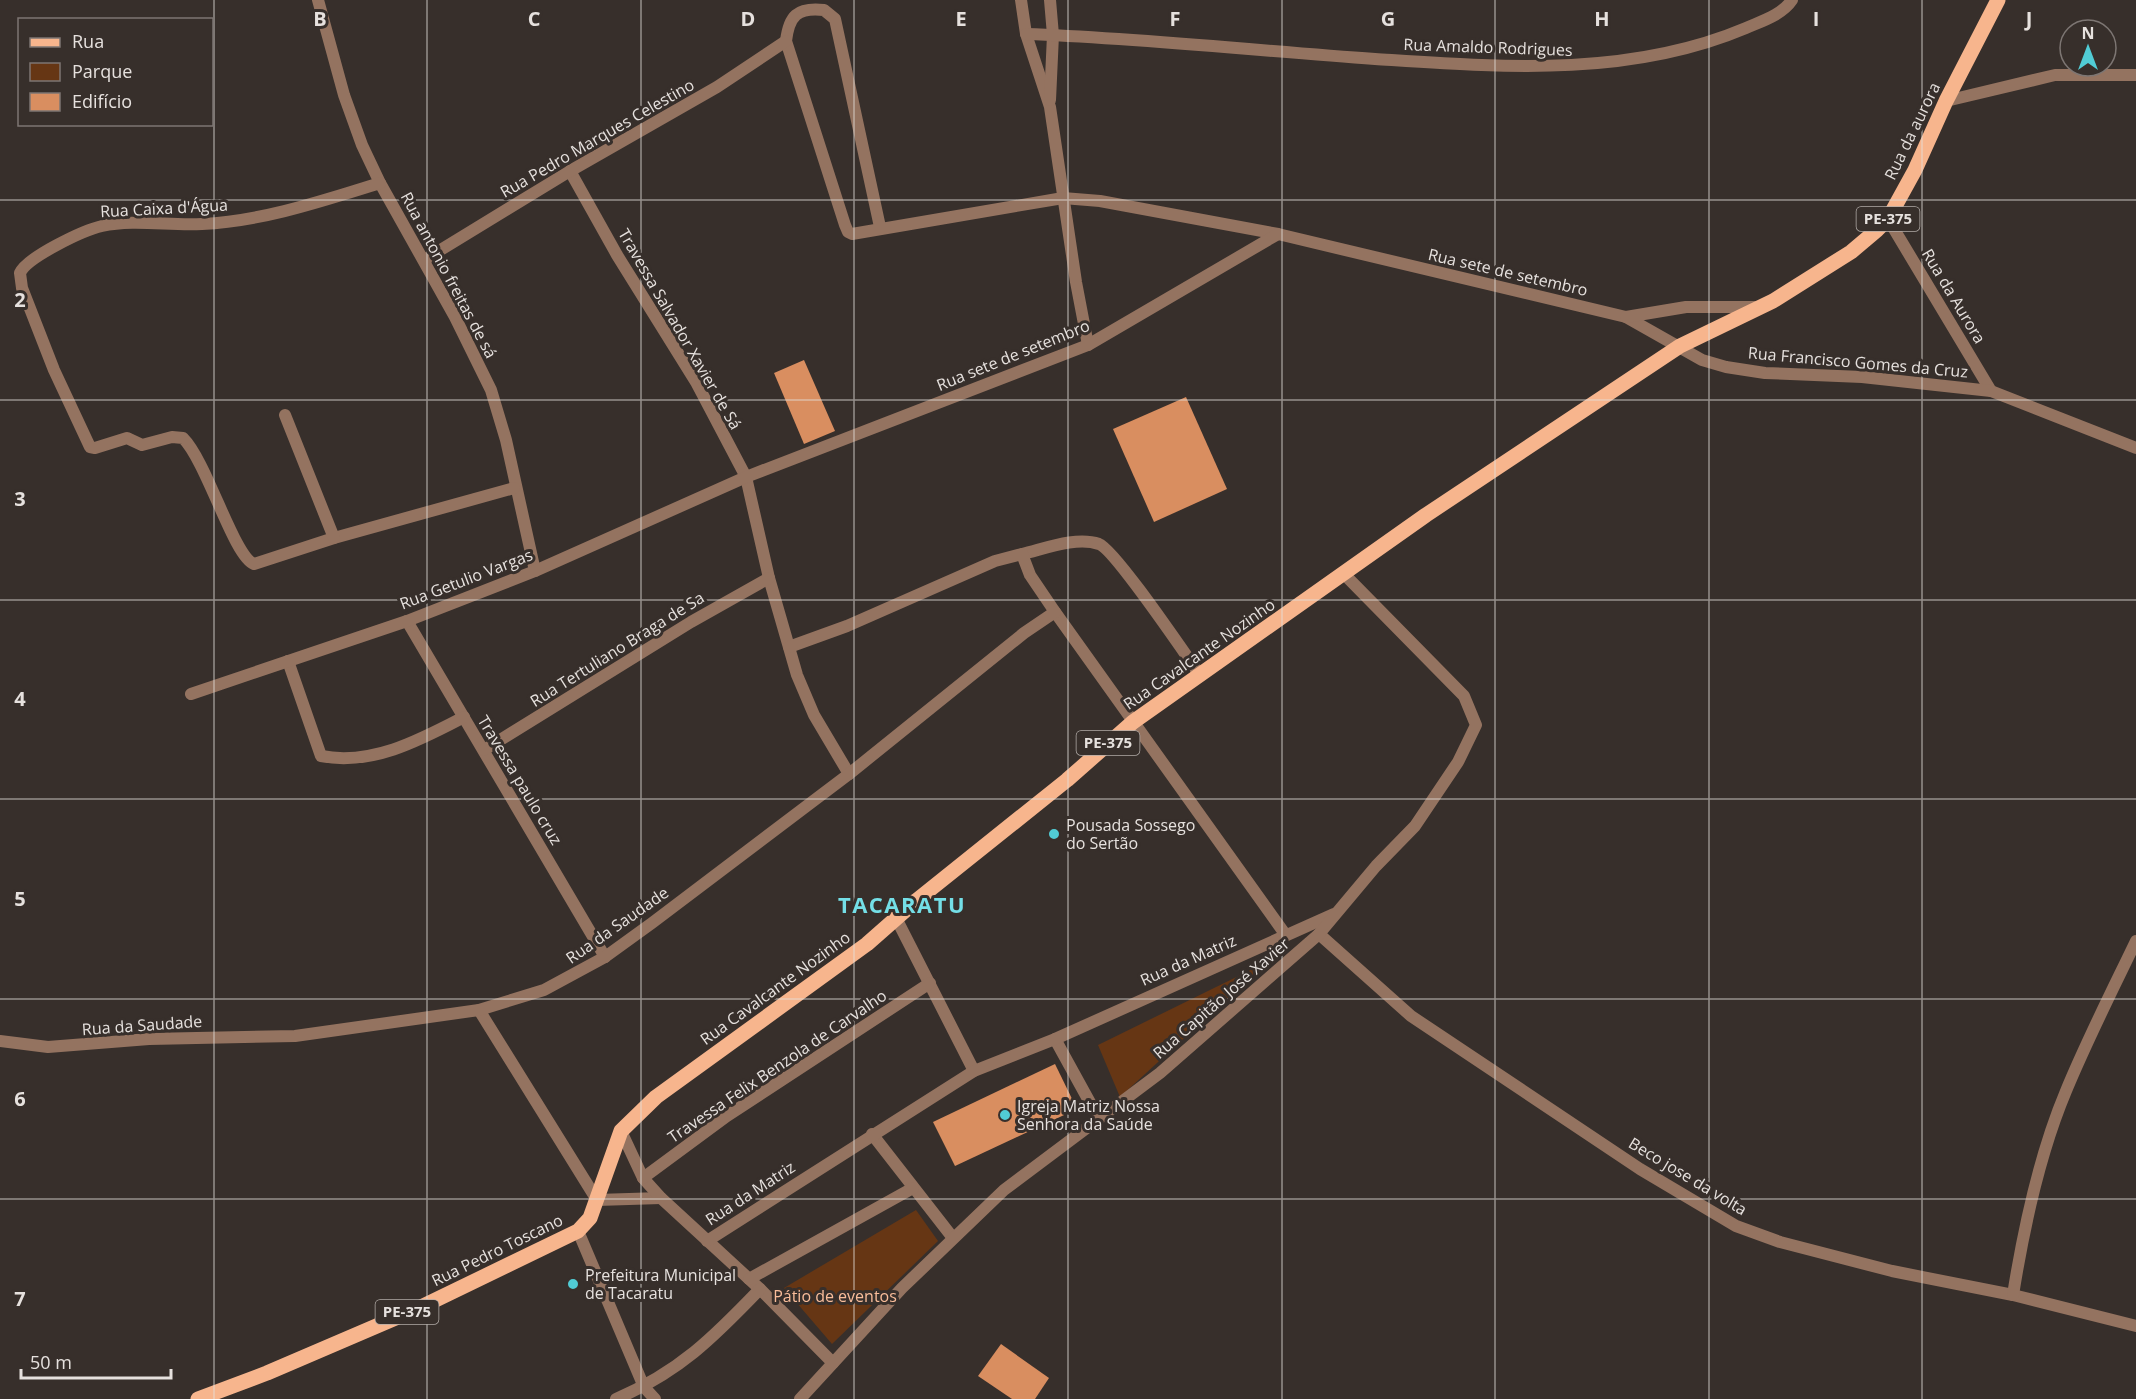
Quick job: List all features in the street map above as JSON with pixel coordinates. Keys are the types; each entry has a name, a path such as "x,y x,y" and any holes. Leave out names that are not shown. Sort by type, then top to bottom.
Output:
{"main road":[{"name":"Rua da aurora","path":"1680,346 1773,300 1851,252 1888,219 1915,170 1946,101 1998,0"},
{"name":"Rua Cavalcante Nozinho","path":"597,1200 621,1131 656,1097 867,945 896,918 1067,780 1133,722 1343,573 1680,346"},
{"name":"Rua Pedro Toscano","path":"198,1399 267,1373 421,1307 578,1231 590,1218 597,1200"}],"street":[{"name":"Rua antonio freitas de sá","path":"318,0 344,95 380,183 424,260 491,390 506,440 514,488 535,571"},
{"path":"1021,0 1026,34 1050,107 1088,345"},
{"path":"1050,0 1053,35 1050,107"},
{"name":"Rua Amaldo Rodrigues","path":"1026,34 1419,62 1571,67 1649,57 1695,46 1772,17 1792,0"},
{"path":"786,41 789,22 796,14 811,9 824,10 835,19 880,227"},
{"name":"Rua Pedro Marques Celestino","path":"424,260 570,171 717,87 786,41"},
{"name":"Rua sete de setembro","path":"786,41 848,232 866,232 880,227 1063,198 1100,201 1278,234 1626,317"},
{"name":"Rua da Aurora","path":"1946,101 2055,75 2136,75"},
{"name":"Travessa Salvador Xavier de Sá","path":"570,171 617,255 696,382 746,477 769,578 797,675 814,715 849,774"},
{"name":"Rua Caixa d'Água","path":"334,538 261,564 250,563 239,551 215,492 183,438 172,437 142,445 127,438 95,448 87,445 39,336 22,288 20,273 26,264 80,234 102,226 203,224 240,220 306,206 380,183"},
{"name":"Rua da Aurora","path":"1888,219 1991,391"},
{"name":"Rua sete de setembro","path":"746,477 1088,345 1278,234"},
{"path":"1626,317 1686,308 1756,307"},
{"name":"Rua Francisco Gomes da Cruz","path":"1626,317 1702,360 1765,373 1892,379 1991,391 2136,448"},
{"path":"285,415 334,538 514,488"},
{"name":"Rua Getulio Vargas","path":"191,694 407,621 535,571 746,477"},
{"path":"789,647 847,626 995,561 1084,541 1102,546 1153,609 1200,675"},
{"path":"1022,554 1030,575 1055,612 1285,934"},
{"name":"Rua Capitão José Xavier","path":"800,1399 902,1288 1004,1190 1160,1073 1319,934 1335,913 1415,826 1458,762 1476,724 1464,696 1343,573"},
{"name":"Rua Tertuliano Braga de Sa","path":"484,750 691,621 769,578"},
{"name":"Rua da Saudade","path":"0,1041 48,1047 149,1039 296,1036 479,1010 544,990 605,957 849,774 1024,633 1055,612"},
{"name":"Travessa paulo cruz","path":"407,621 605,957"},
{"path":"288,661 321,756 340,759 403,747 464,717"},
{"name":"Rua da Matriz","path":"707,1241 872,1134 975,1071 1055,1039 1335,913"},
{"path":"896,918 975,1071"},
{"name":"Beco jose da volta","path":"1319,934 1412,1016 1640,1169 1720,1218 1780,1242 1892,1271 2013,1295 2136,1326"},
{"path":"2013,1295 2020,1249 2048,1140 2065,1091 2136,941"},
{"name":"Travessa Felix Benzola de Carvalho","path":"643,1178 728,1116 930,983"},
{"path":"479,1010 597,1200 661,1198"},
{"path":"1055,1039 1099,1119"},
{"path":"621,1131 643,1178 661,1198 760,1289 833,1363"},
{"path":"872,1134 953,1238"},
{"path":"749,1279 913,1188"},
{"path":"578,1231 644,1387 655,1399"},
{"path":"616,1399 644,1387 687,1360 760,1289"}],"green space":[{"path":"1267,962 1120,1097 1098,1045"},
{"name":"Pátio de eventos","path":"916,1210 938,1241 832,1344 784,1288"}],"building":[{"path":"804,360 835,431 804,444 774,373"},
{"path":"1186,397 1227,489 1154,522 1113,429"},
{"name":"Igreja Matriz Nossa Senhora da Saúde","path":"1055,1064 1077,1109 955,1166 933,1122"},
{"path":"1001,1344 1049,1378 1035,1399 1012,1399 978,1376"}],"place":[{"name":"Pousada Sossego do Sertão","path":"1054,834"},
{"name":"Igreja Matriz Nossa Senhora da Saúde","path":"1005,1115"},
{"name":"Prefeitura Municipal de Tacaratu","path":"573,1284"}],"district":[{"name":"TACARATU","path":"902,905"}]}
